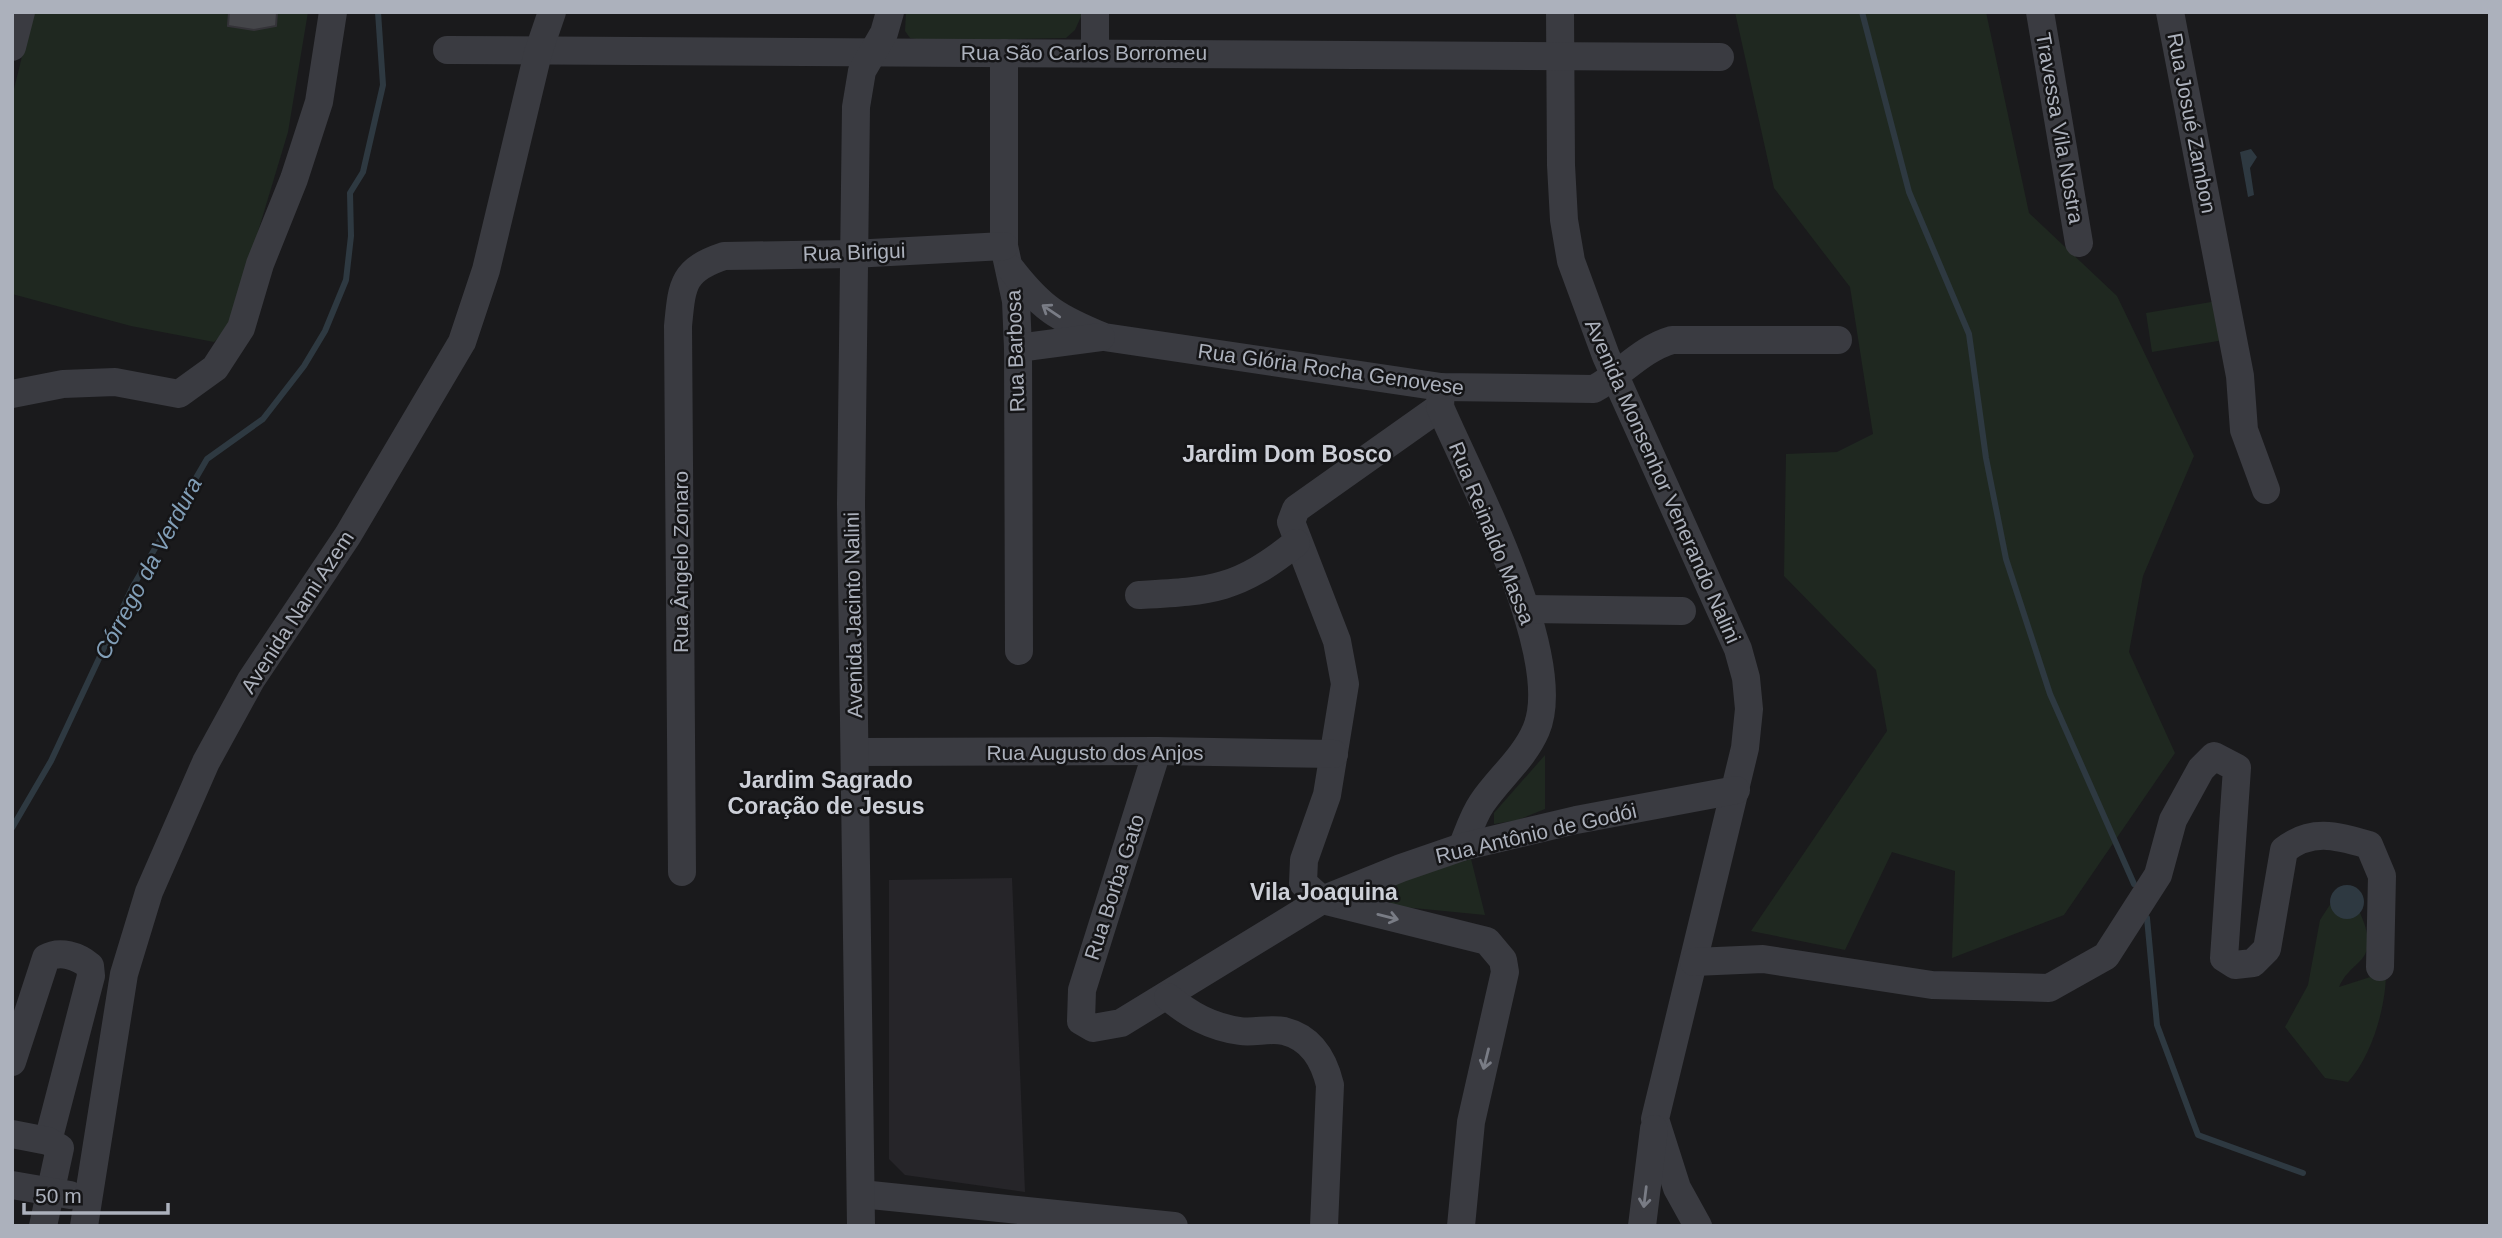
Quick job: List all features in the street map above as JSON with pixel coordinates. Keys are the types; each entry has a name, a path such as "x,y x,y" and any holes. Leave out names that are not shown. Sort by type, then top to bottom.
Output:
{"street":[{"path":"12,47 21,12"},
{"path":"12,394 63,384 115,382 179,394 215,369 241,328 260,264 295,179 320,102 333,12"},
{"name":"Avenida Nami Azem","path":"84,1226 124,974 149,892 206,762 251,680 348,535 462,342 486,270 538,53 552,12"},
{"name":"Avenida Jacinto Nalini","path":"861,1226 851,503 852,254 857,85 862,71 875,52 890,12"},
{"path":"1095,12 1095,52"},
{"name":"Avenida Monsenhor Venerando Nalini","path":"1560,12 1561,165 1564,220 1571,261 1615,377 1738,649 1746,678 1749,709 1745,748 1736,790 1655,1119 1642,1226"},
{"name":"Travessa Vila Nostra","path":"2040,12 2079,243"},
{"name":"Rua Josué Zambon","path":"2171,12 2240,376 2244,430 2266,490"},
{"name":"Rua São Carlos Borromeu","path":"447,50 538,53 1095,52 1720,57"},
{"name":"Rua Barbosa","path":"1004,53 1008,258 1018,348 1019,651"},
{"name":"Rua Birigui","path":"704,262 748,254 1008,258"},
{"name":"Rua Glória Rocha Genovese","path":"1008,258 1035,299 1053,314 1104,337 1441,397 1594,389 1615,377 1647,349 1672,340 1838,340"},
{"name":"Rua Ângelo Zonaro","path":"682,872 678,326 686,280 704,262"},
{"name":"Rua Glória Rocha Genovese","path":"1018,348 1104,337"},
{"path":"1441,397 1291,515 1296,543 1336,641 1343,672 1344,697 1327,795 1301,873 1303,883 1322,900 1487,941 1503,960 1505,972 1471,1122 1461,1226"},
{"name":"Rua Reinaldo Massa","path":"1441,397 1527,609 1542,676 1544,704 1536,730 1524,750 1481,805 1462,847"},
{"path":"1139,595 1216,589 1263,570 1296,543"},
{"path":"1527,609 1682,611"},
{"name":"Rua Augusto dos Anjos","path":"856,752 1157,751 1334,754"},
{"name":"Rua Borba Gato","path":"1084,1024 1080,1014 1082,990 1157,751"},
{"path":"1694,962 1763,959 1932,985 2049,988 2106,956 2158,875 2173,820 2201,769 2214,756 2237,768 2224,958 2235,965 2253,964 2267,948 2284,850 2301,837 2336,836 2370,845 2382,876 2381,967"},
{"name":"Rua Antônio de Godói","path":"1084,1024 1107,1028 1168,997 1322,900 1462,847 1576,820 1736,790"},
{"path":"12,1062 46,958 58,953 82,959 90,966 92,976 48,1141"},
{"path":"1168,997 1195,1019 1240,1031 1283,1031 1313,1047 1325,1063 1330,1085 1324,1226"},
{"path":"1655,1119 1676,1188 1698,1226"},
{"path":"12,1134 48,1141 60,1148 43,1226"},
{"path":"12,1185 90,1198"},
{"path":"861,1194 1174,1226"}],"shaded area":[{"path":"33,12 308,12 288,132 229,328 214,342 131,326 12,294 12,97"},
{"path":"906,12 1083,12 1075,30 1066,38 928,41 910,38 905,31"},
{"path":"1735,12 1986,12 2029,213 2117,296 2194,456 2143,576 2129,652 2175,753 2064,915 1952,958 1955,871 1892,852 1845,950 1751,931 1887,731 1876,670 1784,576 1786,454 1837,452 1873,434 1850,287 1774,188"},
{"path":"2251,149 2257,157 2250,168 2254,195 2248,197 2240,152"},
{"path":"2223,300 2230,339 2152,352 2146,313"},
{"path":"1545,755 1545,809 1518,820 1494,824 1494,813"},
{"path":"1471,859 1485,915 1403,907 1387,902 1391,883"},
{"path":"1012,878 1025,1192 905,1175 889,1159 889,880"},
{"path":"2347,885 2359,890 2364,902 2359,914 2347,919 2335,914 2330,902 2335,890"},
{"path":"2335,897 2354,898 2368,938 2365,954 2339,987 2386,972 2380,1015 2371,1045 2348,1082 2325,1078 2285,1027 2308,985 2320,920"}],"building":[{"path":"229,12 277,12 276,26 254,30 228,26"}],"waterway":[{"name":"Córrego da Verdura","path":"12,828 51,761 132,588 207,459 263,419 304,366 325,331 346,280 351,236 350,193 363,172 383,85 378,12"},
{"path":"1862,12 1909,192 1969,334 1986,458 2006,559 2050,694 2134,884"},
{"path":"2147,918 2157,1025 2198,1135 2303,1173"}],"district":[{"name":"Jardim Dom Bosco","path":"1287,454"},
{"name":"Jardim Sagrado Coração de Jesus","path":"826,793"},
{"name":"Vila Joaquina","path":"1324,892"}]}
